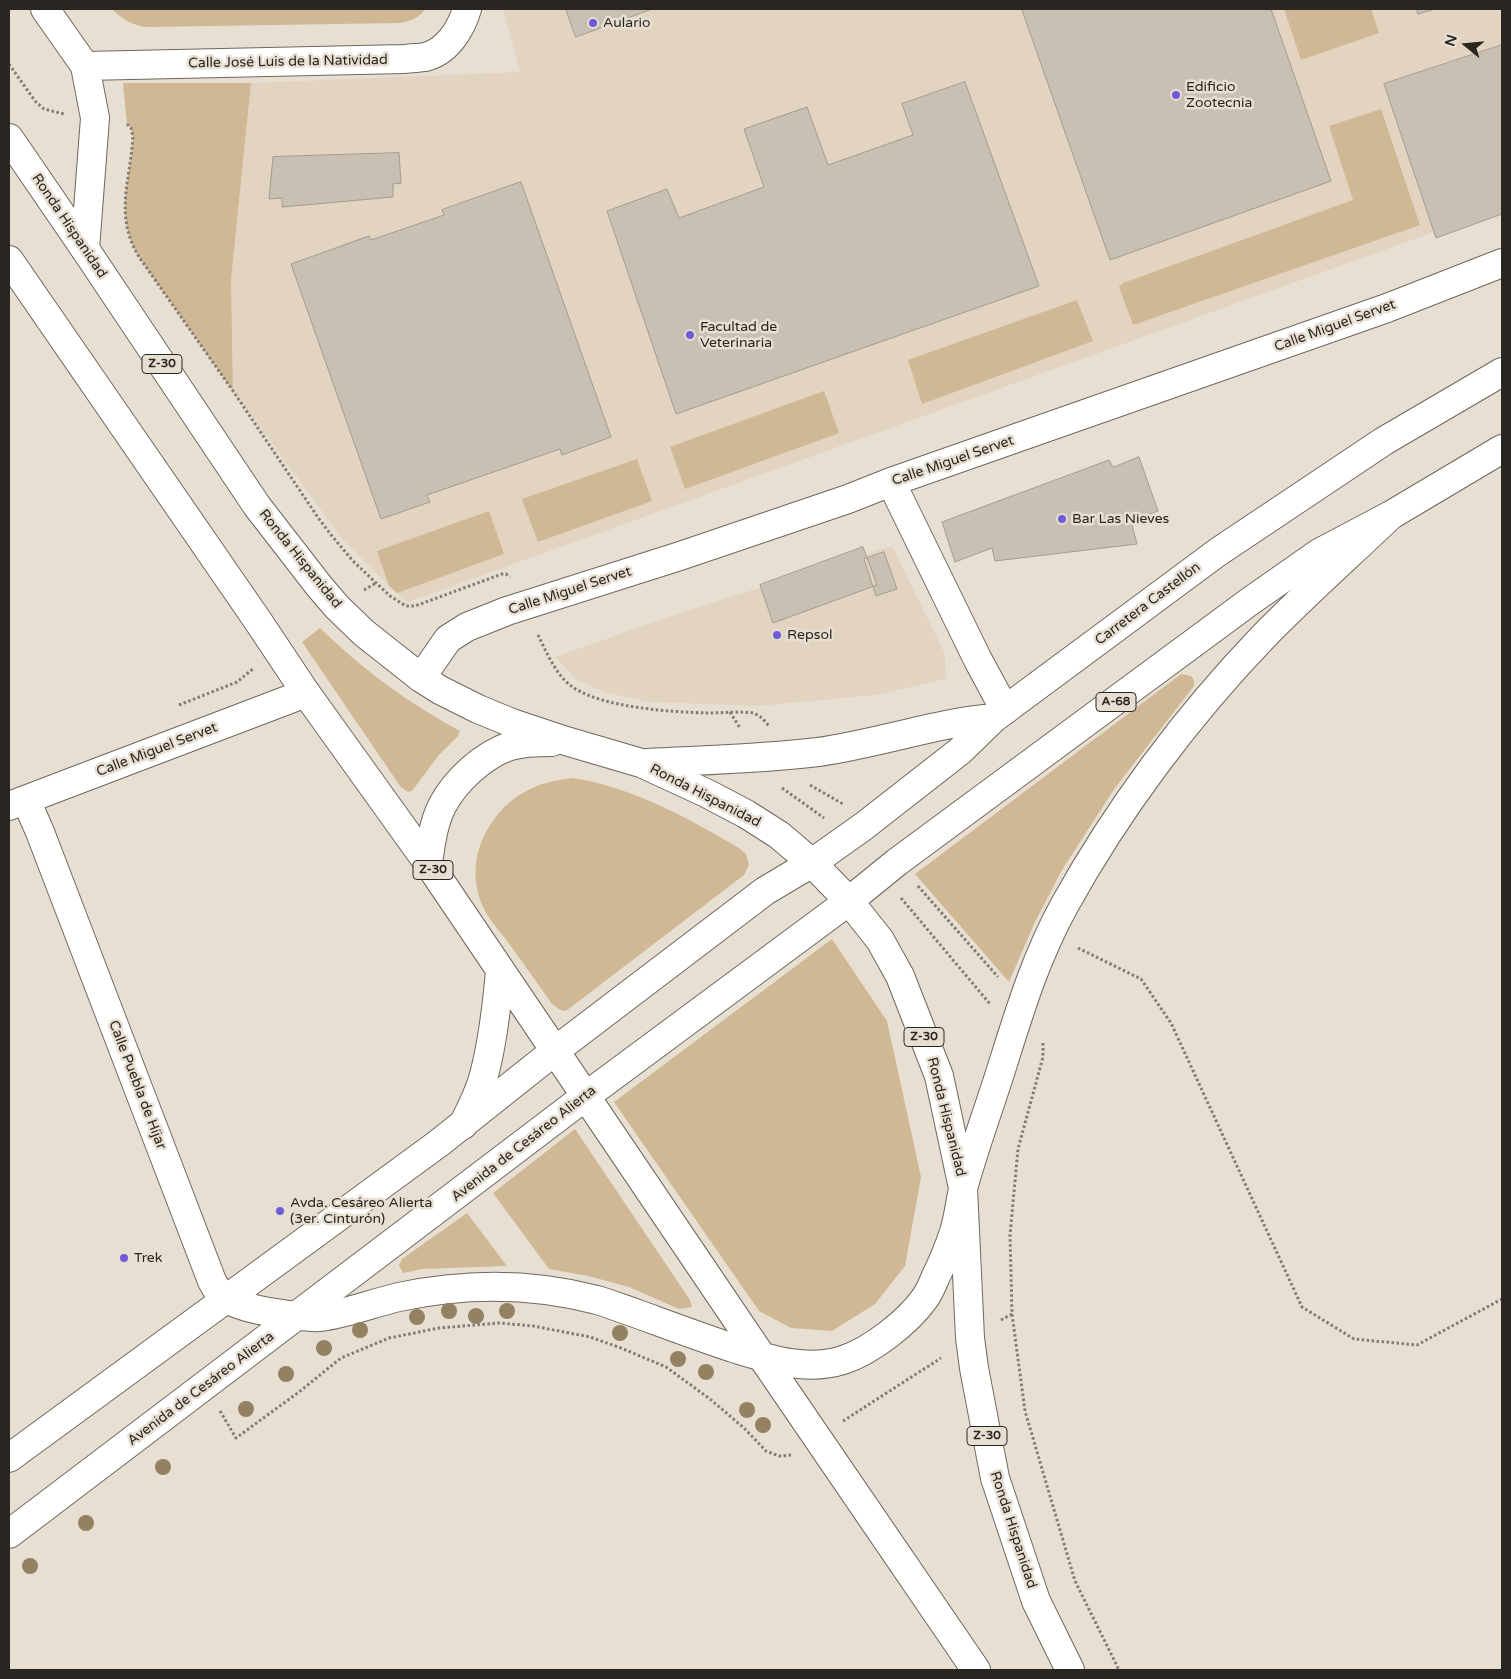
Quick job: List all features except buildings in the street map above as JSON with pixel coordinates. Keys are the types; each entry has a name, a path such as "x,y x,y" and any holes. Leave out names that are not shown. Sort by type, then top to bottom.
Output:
{"main road":[{"path":"46,9 85,66 95,118 85,249"},
{"name":"Calle José Luis de la Natividad","path":"85,66 426,57 439,51 456,33 463,23 467,9"},
{"name":"Ronda Hispanidad","path":"9,138 257,506 300,564 337,607 364,632 421,678 478,709 512,723 566,741 641,763 746,814 779,835 812,863 848,901 880,940 900,976 938,1076 963,1188 970,1338 995,1478 1036,1601 1070,1670"},
{"name":"Z-30","path":"9,260 306,693 428,863 976,1670"},
{"name":"Calle Miguel Servet","path":"421,678 448,639 467,627 507,611 680,556 848,499 891,482 1378,312 1502,263"},
{"name":"Carretera Castellón","path":"812,863 864,826 960,751 999,714 1218,552 1384,441 1502,372"},
{"name":"A-68","path":"848,901 896,862 1248,602 1319,553 1392,515 1502,449"},
{"path":"641,763 748,759 818,752 999,714 978,660 891,482"},
{"path":"226,1299 268,1312 319,1317 398,1297 437,1290 505,1286 544,1289 599,1301 762,1357 790,1363 816,1365 841,1361 861,1352 885,1336 910,1315 926,1297 943,1261 955,1230 963,1188 1021,1005 1039,955 1088,865 1127,805 1200,708 1261,639 1392,515"},
{"name":"Calle Miguel Servet","path":"17,803 306,693"},
{"path":"428,863 435,827 442,807 456,786 471,771 488,757 510,746 528,742 566,741"},
{"name":"Calle Puebla de Híjar","path":"17,803 40,832 203,1258 218,1291 226,1299"},
{"path":"9,1458 463,1125 556,1050 765,890 812,863"},
{"name":"Avenida de Cesáreo Alierta","path":"9,1534 586,1096 848,901"},
{"path":"463,1125 478,1094 484,1075 494,1022 500,971"}],"path":[{"path":"9,64 34,101 44,109 127,124 131,128 133,137 124,206 131,244 138,257 233,391 319,519 348,555 376,583 399,603 406,606 415,606 502,574 506,574 512,580"},
{"path":"337,607 376,583"},
{"path":"535,629 559,672 574,687 587,694 623,704 668,710 754,713 762,718 771,730"},
{"path":"173,708 237,682 277,649"},
{"path":"808,783 816,790 838,801 848,809"},
{"path":"914,882 1002,983"},
{"path":"1050,934 1140,978 1171,1023 1302,1307 1354,1338 1417,1345 1502,1299"},
{"path":"1043,1039 1043,1057 1018,1149 1010,1236 1012,1314 1025,1411 1075,1581 1119,1670"},
{"path":"341,1358 389,1338 440,1328 500,1323 554,1329 590,1337 666,1367 710,1399 744,1428 766,1451 779,1456 792,1455 970,1338 1012,1314"}],"shaded area":[{"path":"112,9 425,9 414,19 400,23 149,27 129,22"},
{"name":"Facultad de Veterinaria","path":"503,9 1502,9 1502,45 1384,84 1434,232 408,602 389,586 343,540 233,391 231,280 251,83 520,72"},
{"path":"1284,9 1371,9 1379,33 1301,60"},
{"path":"123,83 251,83 231,280 233,391 139,257 131,242 127,227 125,198 133,137 131,128 127,124"},
{"path":"1381,109 1420,225 1133,325 1119,287 1123,283 1353,200 1329,126"},
{"path":"1077,300 1093,341 922,404 908,360"},
{"path":"824,391 839,433 685,489 670,447"},
{"path":"637,459 652,501 538,542 522,499"},
{"path":"489,511 504,554 397,593 389,586 377,551"},
{"name":"Repsol","path":"892,546 945,654 946,679 876,695 757,706 649,702 604,692 576,679 555,657 674,615"},
{"path":"320,628 386,684 422,709 460,731 458,736 438,756 412,791 408,792 400,786 302,642"},
{"path":"1181,674 1191,676 1194,680 1194,686 1115,788 1062,870 1035,922 1009,982 915,874"},
{"path":"573,778 595,782 638,796 680,815 739,848 746,854 749,865 744,875 566,1011 560,1010 552,1004 485,911 477,887 476,863 478,851 488,829 495,818 511,801 540,785"},
{"path":"832,939 887,1021 921,1177 905,1266 875,1304 832,1331 791,1328 759,1311 614,1102"},
{"path":"575,1129 690,1300 692,1307 679,1309 629,1287 588,1276 549,1269 493,1193"},
{"path":"467,1213 507,1266 422,1269 403,1273 399,1265 402,1259"}],"place":[{"name":"Aulario","path":"593,23"},
{"name":"Edificio Zootecnia","path":"1176,95"},
{"name":"Facultad de Veterinaria","path":"690,335"},
{"name":"Bar Las Nieves","path":"1062,519"},
{"name":"Repsol","path":"777,635"},
{"name":"Avda. Cesáreo Alierta (3er. Cinturón)","path":"280,1211"},
{"name":"Trek","path":"124,1258"}]}
